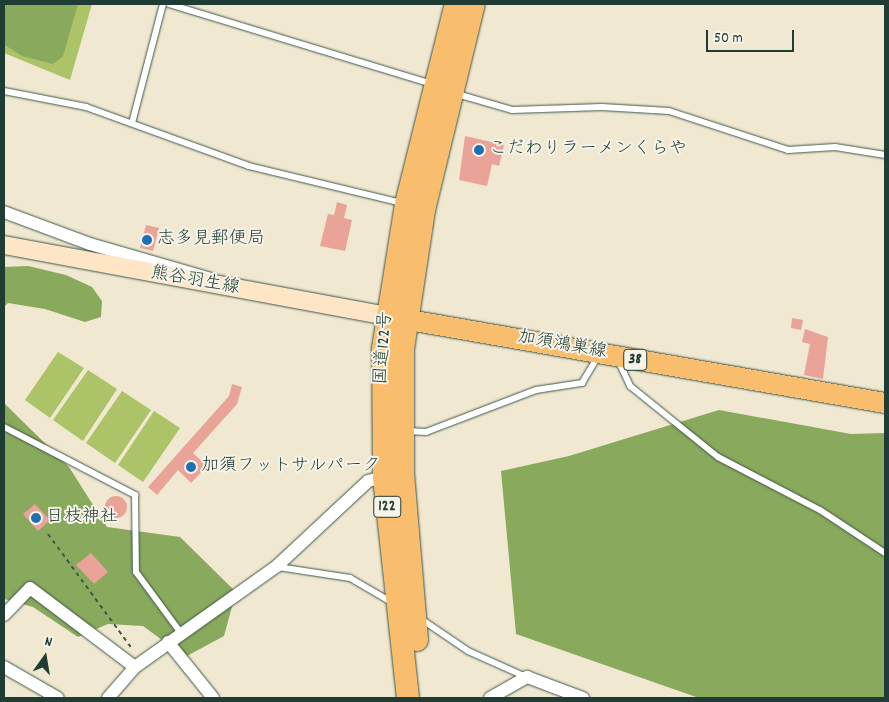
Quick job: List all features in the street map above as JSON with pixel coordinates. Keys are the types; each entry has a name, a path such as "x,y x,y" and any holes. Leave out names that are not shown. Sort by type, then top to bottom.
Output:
{"highway":[{"name":"国道122号","path":"408,698 396,317 443,89 456,4"},
{"name":"国道122号","path":"423,698 406,611 384,476 406,204 443,89 474,4"}],"main road":[{"name":"熊谷羽生線","path":"4,245 224,287 396,317"},
{"name":"加須鴻巣線","path":"396,317 885,403"}],"street":[{"path":"4,212 90,244 194,271 224,287"},
{"path":"108,698 138,664 277,566 368,481 384,476"},
{"path":"4,615 30,588 138,664"},
{"path":"168,642 213,698"},
{"path":"4,667 58,698"},
{"path":"490,698 527,677 583,698"}],"lane":[{"path":"132,122 163,4"},
{"path":"168,4 512,110 602,106 669,111 788,150 835,147 885,155"},
{"path":"4,91 86,107 132,122 248,166 406,204"},
{"path":"401,431 426,432 536,390 582,383 608,355 630,386 718,457 820,510 885,553"},
{"path":"4,427 135,495 136,572 181,633"},
{"path":"277,566 350,578 468,651 527,677"}],"path":[{"path":"48,534 138,664"}],"green space":[{"path":"4,4 92,4 70,80 4,53"},
{"path":"4,4 78,4 63,56 53,64 22,56 5,45"},
{"path":"28,266 66,275 92,287 102,301 101,317 85,322 45,309 8,303 4,307 4,267"},
{"path":"58,352 84,368 50,418 25,400"},
{"path":"88,370 117,389 83,441 53,420"},
{"path":"122,391 151,410 115,463 86,443"},
{"path":"4,403 69,467 107,527 180,537 236,592 224,636 185,657 143,626 108,624 78,637 33,607 4,599"},
{"path":"719,410 851,434 885,433 885,698 699,698 516,634 501,471 569,456"},
{"path":"154,411 180,428 143,482 118,465"}],"building":[{"path":"465,136 504,145 499,166 492,164 487,186 459,180"},
{"path":"337,202 347,205 344,218 352,220 345,251 320,246 328,214 334,215"},
{"path":"146,225 159,228 153,251 140,248"},
{"path":"792,318 803,320 801,330 791,328"},
{"path":"805,329 828,337 823,379 804,375 810,344 802,342"},
{"path":"232,384 242,387 237,404 193,453 207,466 191,483 178,470 157,495 148,487 229,396"},
{"path":"116,496 124,499 127,507 124,515 116,518 108,515 105,507 108,499"},
{"path":"35,504 50,520 38,531 23,514"},
{"path":"91,553 108,572 94,584 76,565"}],"place":[{"name":"こだわりラーメンくらや","path":"479,150"},
{"name":"志多見郵便局","path":"147,240"},
{"name":"加須フットサルパーク","path":"191,467"},
{"name":"日枝神社","path":"36,518"}]}
